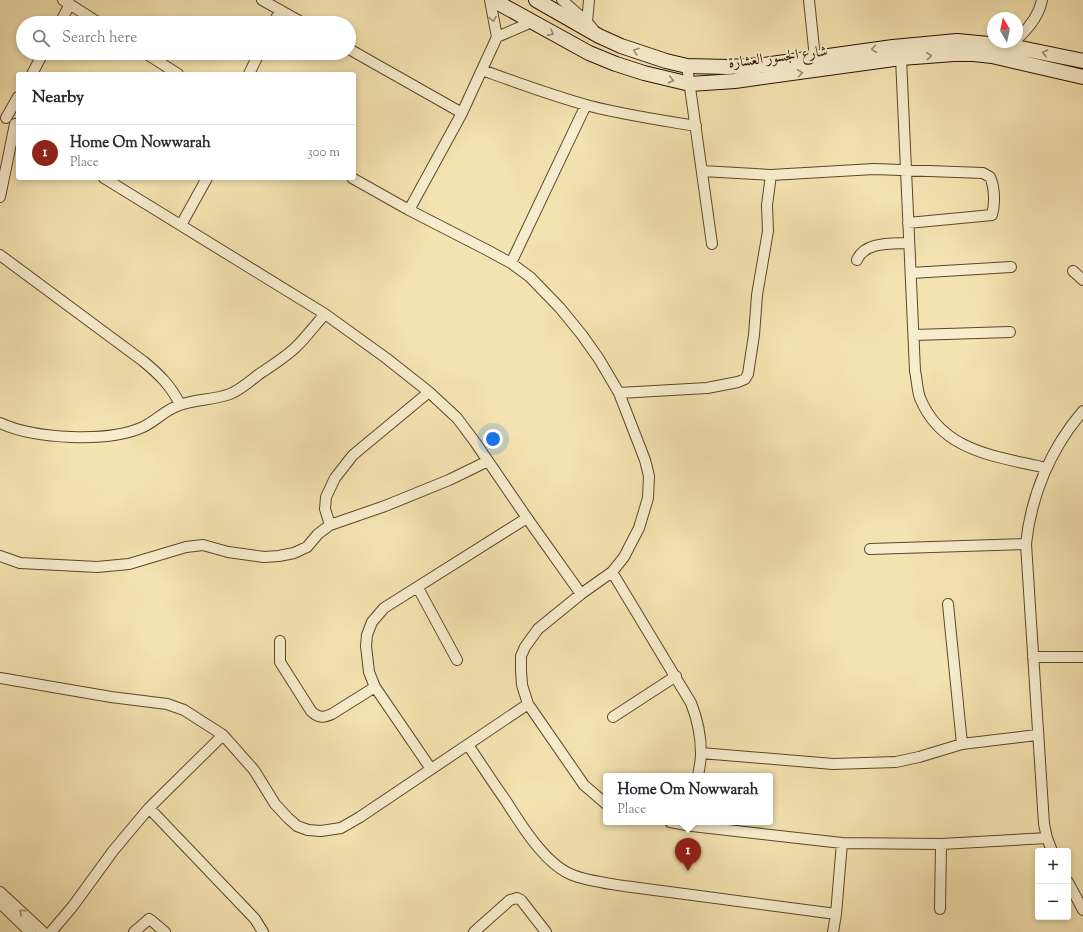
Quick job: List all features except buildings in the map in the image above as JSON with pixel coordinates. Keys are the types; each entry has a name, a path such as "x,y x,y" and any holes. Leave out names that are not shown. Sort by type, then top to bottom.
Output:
{"main road":[{"name":"شارع الجسور العشارة","path":"491,0 589,53 644,73 690,84 742,80 902,58 954,54 992,56 1083,77"},
{"name":"شارع الجسور العشارة","path":"536,0 598,36 639,52 687,66 735,67 764,65 936,42 987,42"},
{"name":"شارع الجسور العشارة","path":"1023,44 1083,61"}],"street":[{"path":"262,0 291,16"},
{"path":"409,210 462,113 497,37 491,0"},
{"path":"562,0 587,22 598,36"},
{"path":"587,22 590,0"},
{"path":"809,0 815,58"},
{"path":"1023,33 1036,17 1042,0"},
{"path":"62,16 67,2 88,16"},
{"path":"277,16 280,10"},
{"path":"497,37 532,22"},
{"path":"356,53 462,113"},
{"path":"902,58 915,371 920,396 928,414 941,430 958,442 976,451 1046,468"},
{"path":"33,72 39,60"},
{"path":"156,60 175,72"},
{"path":"250,72 256,60"},
{"path":"687,66 712,244"},
{"path":"482,70 586,105 633,116 696,126"},
{"path":"16,100 3,116 16,124"},
{"path":"511,263 586,105"},
{"path":"0,197 16,129"},
{"path":"702,170 771,175 874,168 983,173 990,177 994,195 993,214 991,216 908,223"},
{"path":"619,393 707,388 738,382 745,379 748,374 754,335 757,295 767,237 767,205 771,175"},
{"path":"107,180 325,314 386,358 429,392 457,418 581,594"},
{"path":"181,224 206,180"},
{"path":"356,180 409,210 511,263 530,277 560,308 599,359 619,393 645,460 649,476 646,506 639,528 624,557 612,572 581,594 538,629 525,647 521,656 520,670 522,685 528,704 584,785 603,801"},
{"path":"857,260 860,254 868,248 909,243"},
{"path":"0,255 143,360 162,376 170,386 180,404"},
{"path":"911,273 1011,267"},
{"path":"1073,271 1083,280"},
{"path":"0,423 38,434 62,437 90,437 118,434 142,428 156,421 170,409 180,404 214,399 231,393 245,385 297,347 325,314"},
{"path":"914,335 1010,332"},
{"path":"330,525 325,510 326,497 334,478 353,455 429,392"},
{"path":"1051,848 1044,824 1037,735 1026,544 1036,497 1046,468 1072,424 1083,411"},
{"path":"0,556 20,563 97,567 129,564 186,547 203,545 228,552 264,557 279,556 294,553 307,546 318,534 330,525 385,506 448,480 488,461"},
{"path":"431,769 375,687 369,672 366,646 367,635 372,622 384,608 527,518"},
{"path":"870,549 1026,544"},
{"path":"612,572 692,703 695,711 701,753 698,773"},
{"path":"418,588 457,660"},
{"path":"948,604 962,744"},
{"path":"280,641 280,662 311,711 317,717 325,717 332,714 375,687"},
{"path":"1033,657 1083,656"},
{"path":"612,717 676,676"},
{"path":"0,678 111,697 168,704 184,710 223,735 254,770 275,804 297,826 308,830 321,831 341,828 360,817 528,704"},
{"path":"51,932 73,906 113,851 149,808 223,735"},
{"path":"701,753 833,764 865,764 896,762 962,744 1037,735"},
{"path":"468,745 523,827 542,852 569,874 599,882 624,886 836,914"},
{"path":"149,808 256,919 263,932"},
{"path":"700,825 842,843 940,844 1047,838"},
{"path":"833,932 842,843"},
{"path":"940,844 940,909"},
{"path":"1069,884 1081,904"},
{"path":"0,892 43,932"},
{"path":"474,932 510,900 517,898 521,900 546,932"},
{"path":"0,903 30,932"},
{"path":"134,932 149,919 165,932"}],"place":[{"name":"Home Om Nowwarah","path":"688,871"}]}
